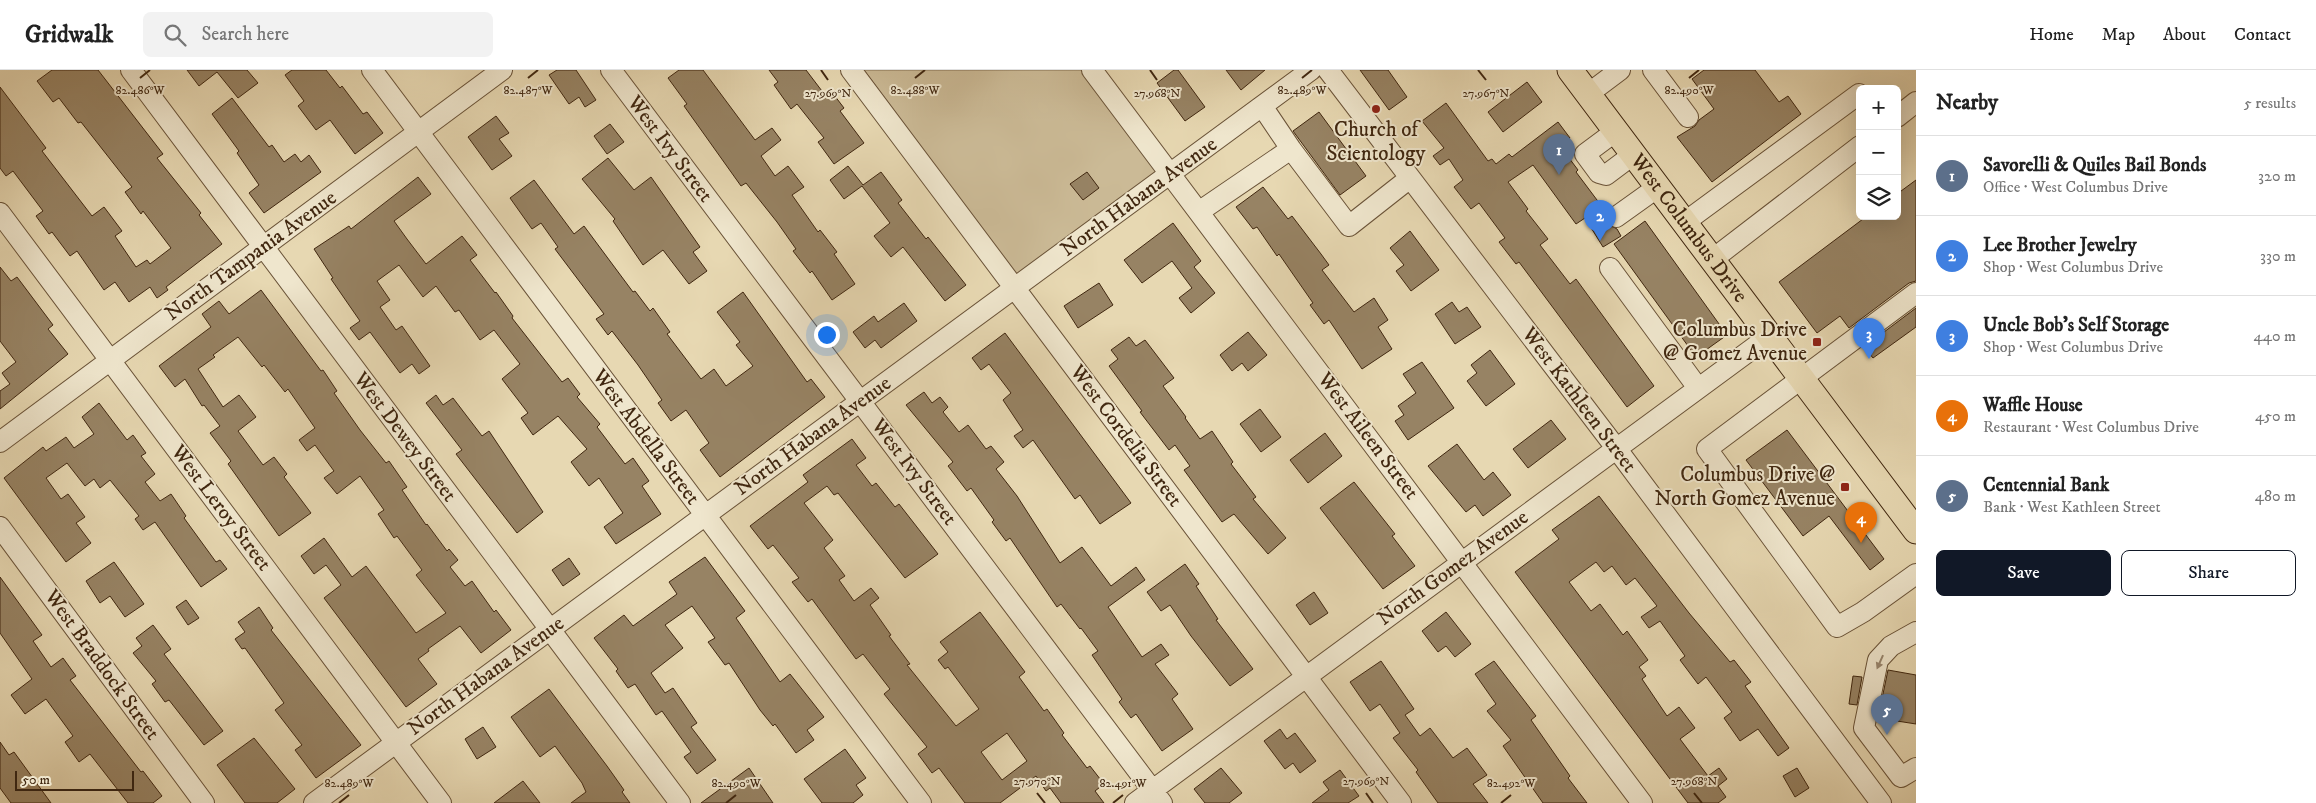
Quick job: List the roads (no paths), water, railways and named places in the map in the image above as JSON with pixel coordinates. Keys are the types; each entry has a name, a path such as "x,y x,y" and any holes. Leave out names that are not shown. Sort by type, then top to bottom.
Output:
{"main road":[{"name":"West Columbus Drive","path":"1570,70 1802,376 1916,531"}],"street":[{"name":"West Dewey Street","path":"131,70 680,803"},
{"name":"West Abdella Street","path":"372,70 921,803"},
{"name":"North Tampania Avenue","path":"0,442 502,70"},
{"name":"West Ivy Street","path":"611,70 1157,797"},
{"name":"West Cordelia Street","path":"851,70 1401,803"},
{"name":"West Aileen Street","path":"1092,70 1642,803"},
{"name":"North Habana Avenue","path":"314,803 1311,70"},
{"name":"West Kathleen Street","path":"1328,70 1616,448 1881,803"},
{"path":"1588,94 1620,70"},
{"path":"1652,70 1688,117"},
{"path":"1685,222 1856,96"},
{"path":"1901,114 1916,102"},
{"path":"1262,106 1291,149 1349,226 1410,178"},
{"path":"1616,131 1585,154 1599,173 1606,175 1634,154"},
{"path":"1200,212 1291,149"},
{"path":"1713,259 1856,149"},
{"path":"1616,217 1658,187"},
{"name":"West Leroy Street","path":"0,213 441,803"},
{"path":"1610,268 1698,388"},
{"path":"1916,292 1707,449 1837,626 1863,612 1916,574"},
{"name":"North Gomez Avenue","path":"1136,803 1157,797 1306,676 1771,335"},
{"name":"West Braddock Street","path":"0,527 204,803"},
{"path":"1916,632 1891,646 1878,660 1864,728 1901,777 1916,768"}],"place":[{"name":"Church of Scientology","path":"1376,109"},
{"name":"Savorelli & Quiles Bail Bonds","path":"1559,175"},
{"name":"Lee Brother Jewelry","path":"1600,241"},
{"name":"Columbus Drive @ Gomez Avenue","path":"1817,342"},
{"name":"Uncle Bob's Self Storage","path":"1869,359"},
{"name":"Columbus Drive @ North Gomez Avenue","path":"1845,487"},
{"name":"Waffle House","path":"1861,543"},
{"name":"Centennial Bank","path":"1887,735"}]}
